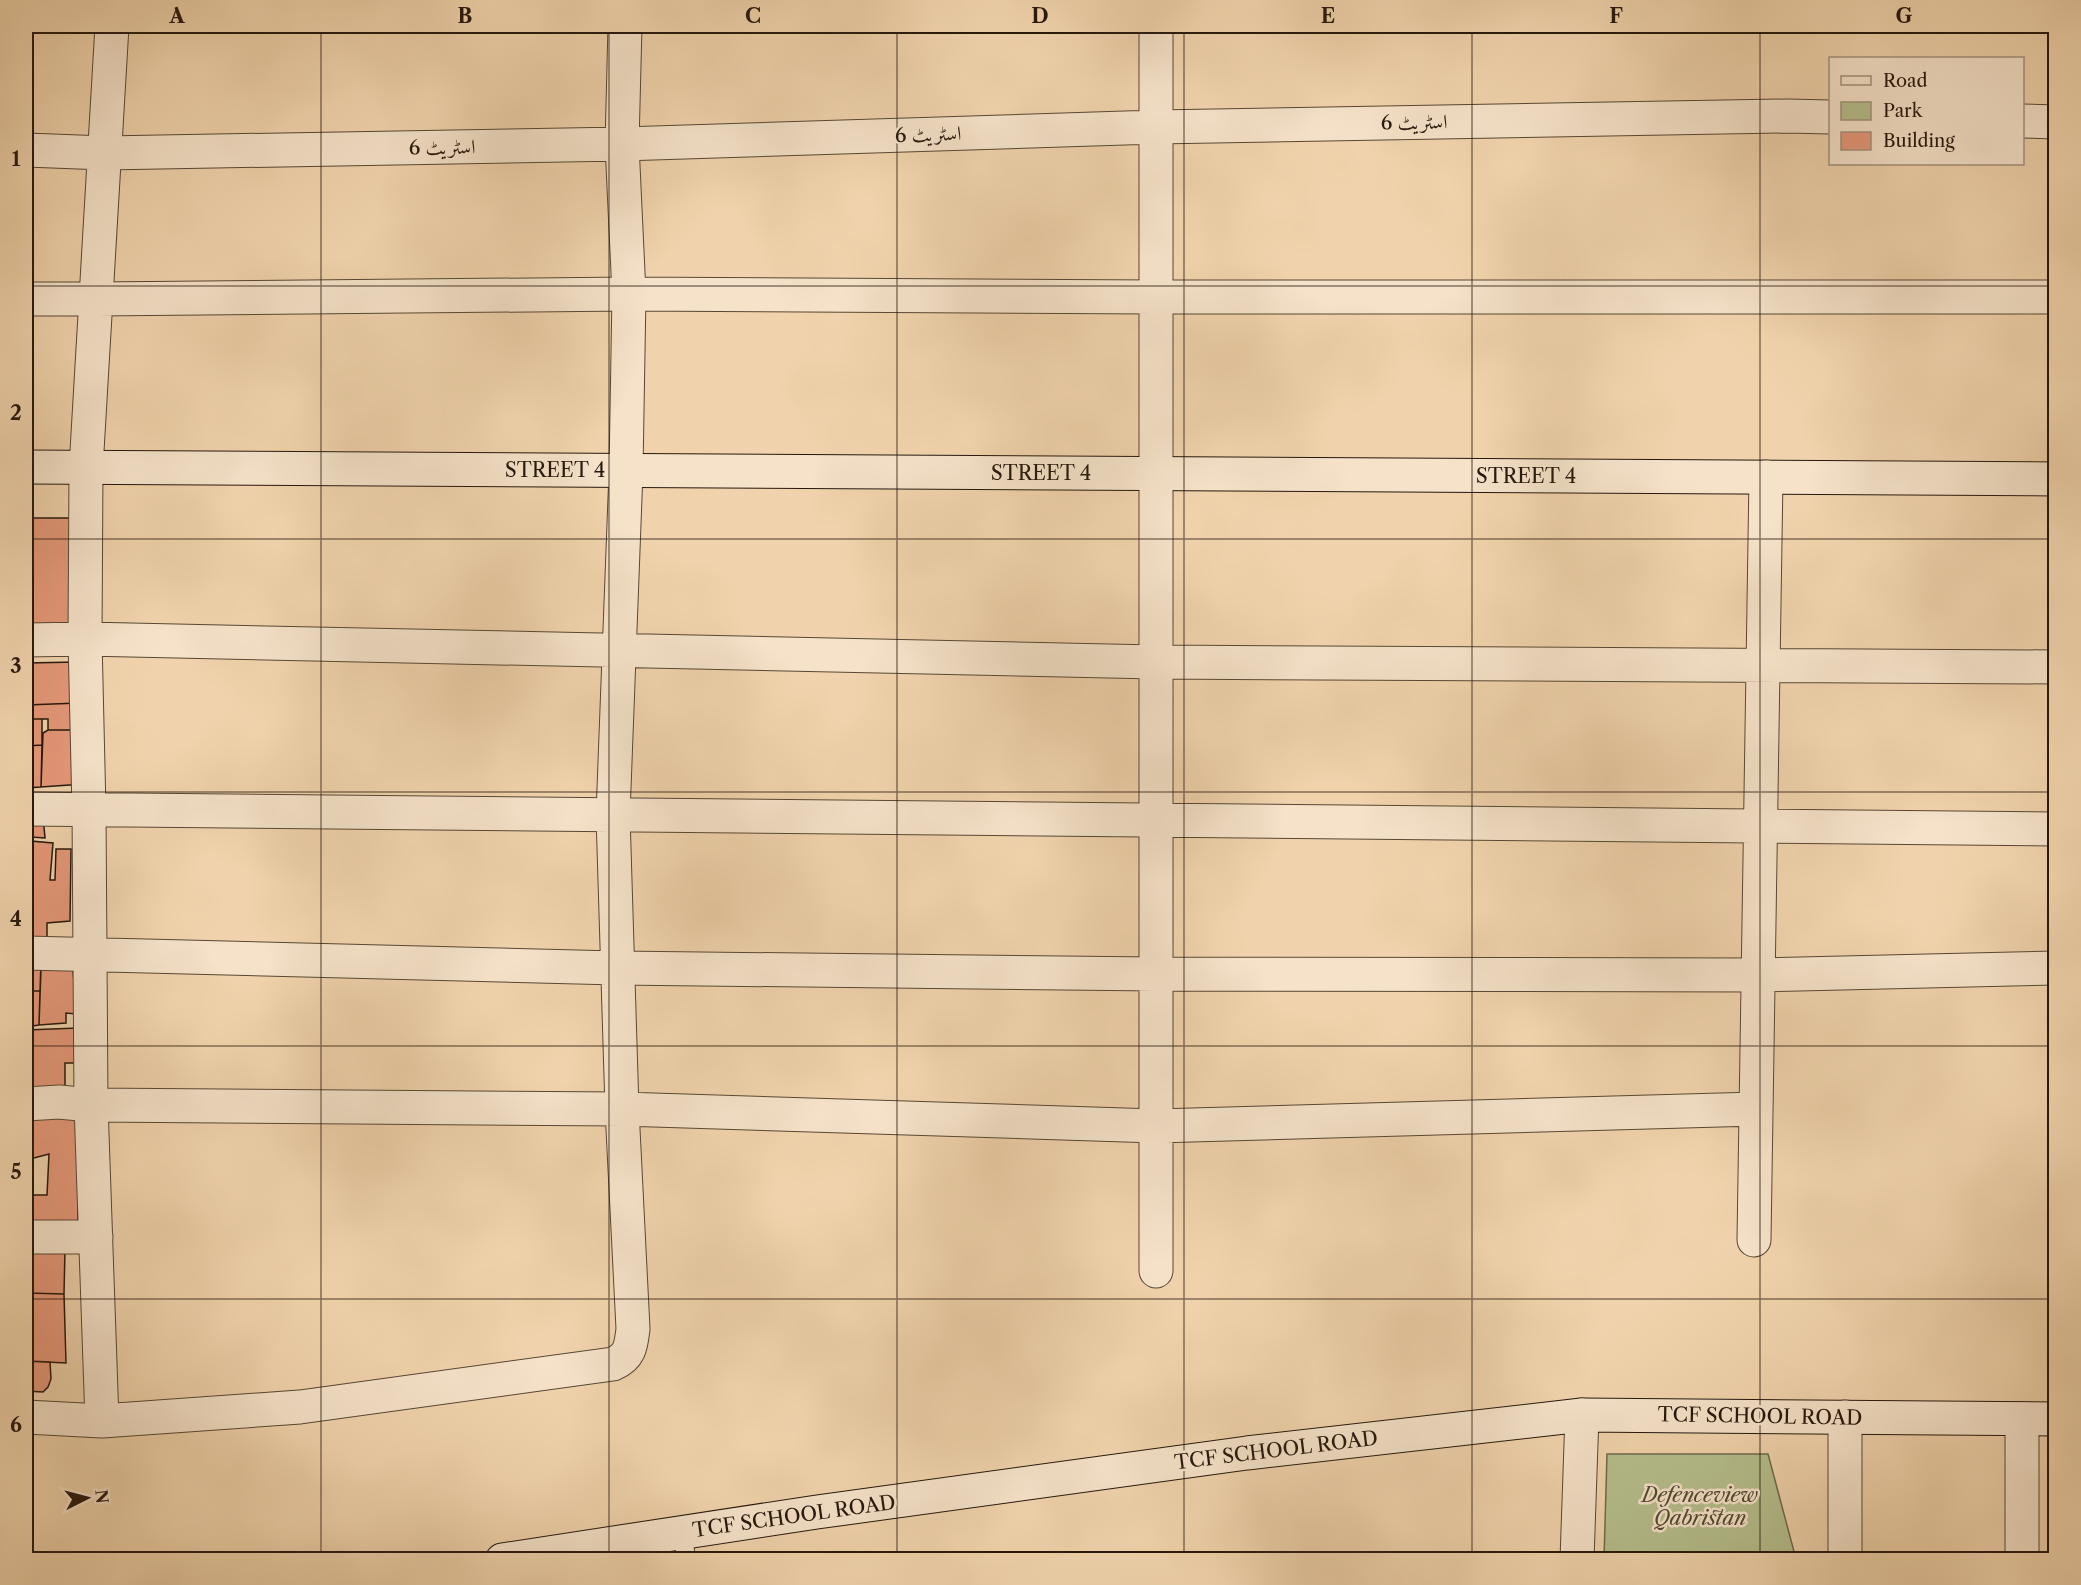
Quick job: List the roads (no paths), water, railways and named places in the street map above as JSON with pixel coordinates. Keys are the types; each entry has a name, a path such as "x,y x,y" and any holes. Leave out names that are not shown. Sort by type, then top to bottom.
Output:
{"street":[{"path":"102,1421 91,1105 91,955 85,639 86,468 112,26"},
{"path":"26,1417 102,1421 300,1407 613,1364 623,1360 631,1346 633,1329 622,1109 613,815 626,471 629,294 622,144 625,26"},
{"path":"1156,26 1156,1271"},
{"name":"اسٹریٹ 6","path":"26,150 105,153 622,144 1156,127 1829,117"},
{"path":"2024,121 2055,122"},
{"path":"26,298 96,300 629,294 1156,297 2055,297"},
{"name":"STREET 4","path":"26,467 2055,479"},
{"path":"1754,1240 1766,477"},
{"path":"26,640 85,639 1156,662 2055,667"},
{"path":"26,809 2055,829"},
{"path":"26,953 618,968 1156,974 1759,975 2055,968"},
{"path":"26,1104 59,1102 91,1105 622,1109 1156,1126 1756,1109"},
{"path":"26,1237 96,1237"},
{"path":"1577,1560 1582,1415"},
{"name":"TCF SCHOOL ROAD","path":"502,1560 685,1546 817,1512 1246,1453 1582,1415 2055,1419"},
{"path":"1845,1417 1845,1560"},
{"path":"2022,1419 2022,1560"}],"park label":[{"name":"Defenceview Qabristan","path":"1700,1506"}]}
